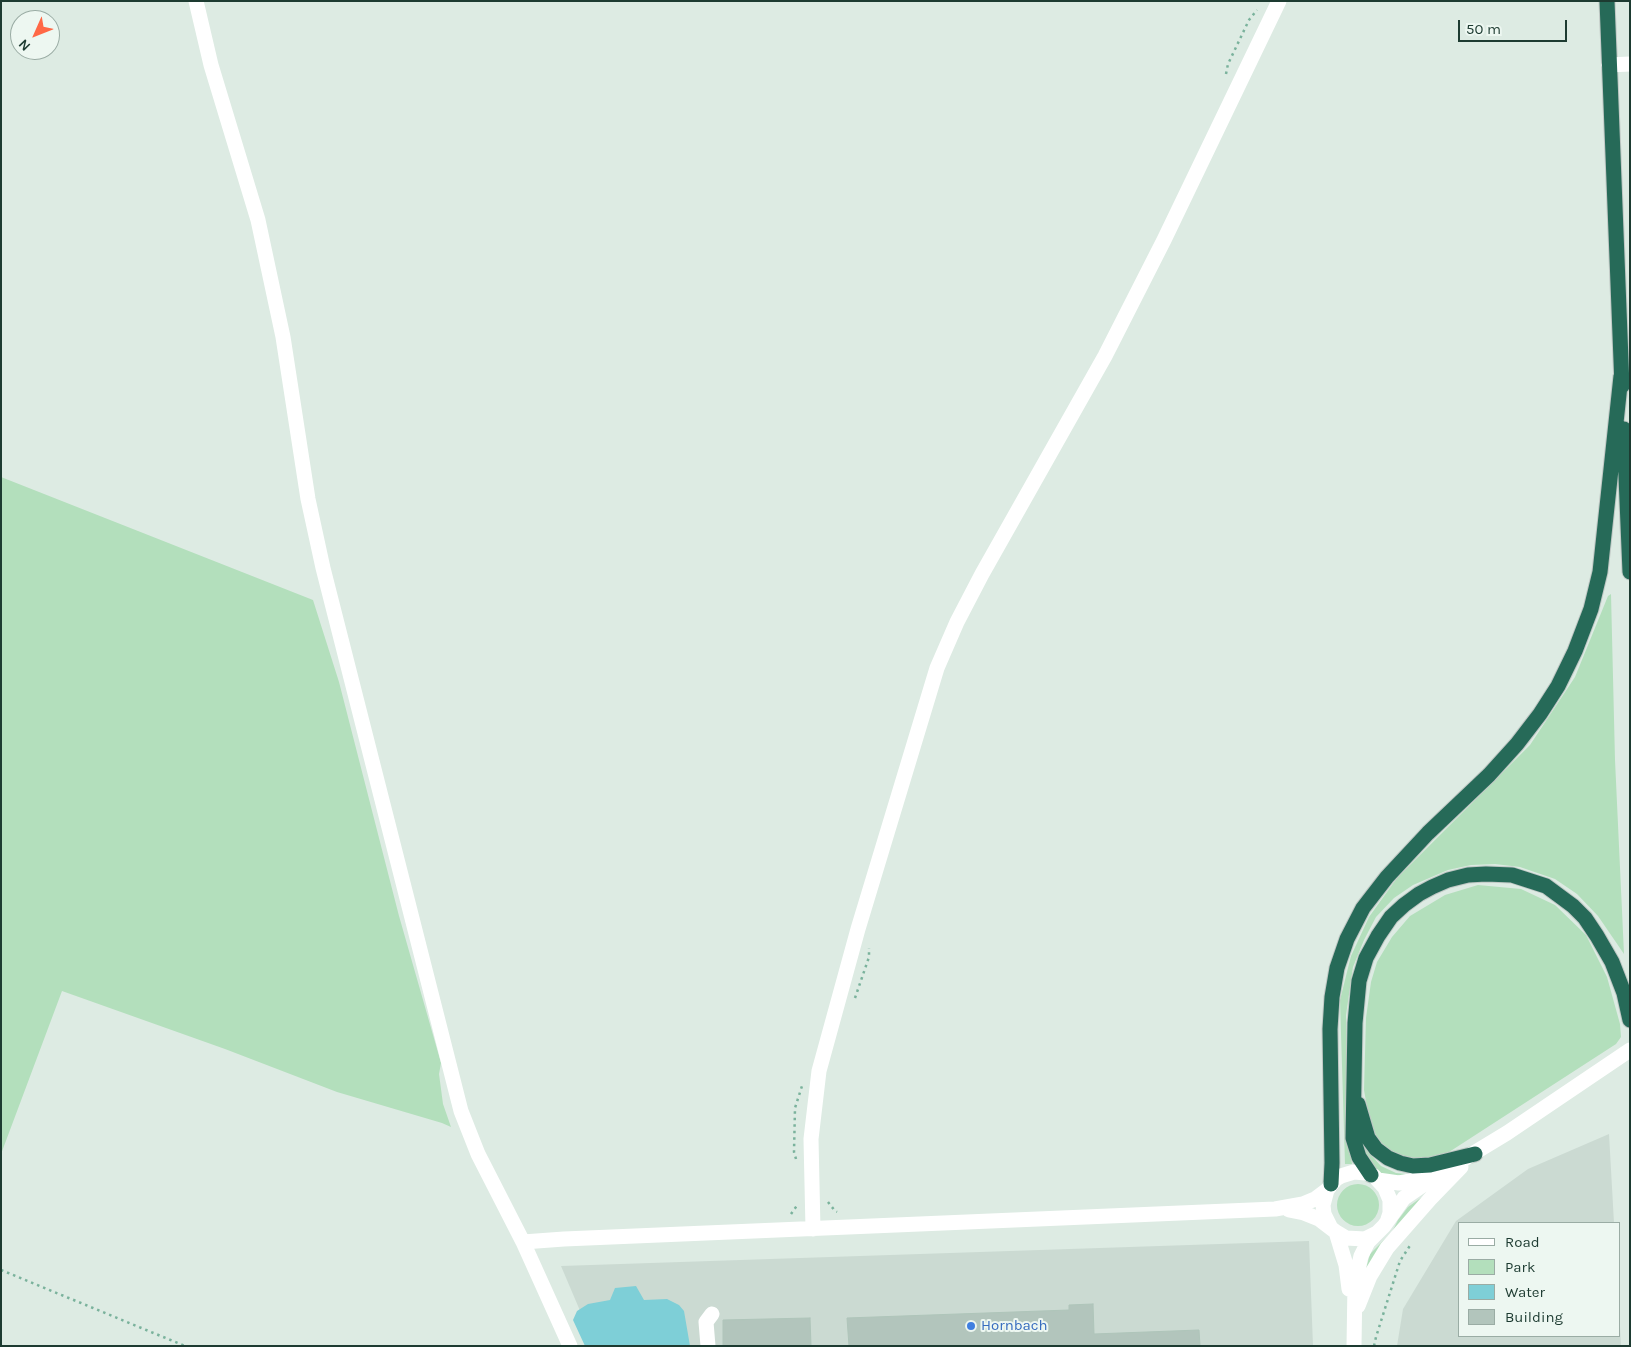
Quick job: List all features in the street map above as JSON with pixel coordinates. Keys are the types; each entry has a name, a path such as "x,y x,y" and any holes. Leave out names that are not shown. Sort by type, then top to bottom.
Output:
{"highway":[{"path":"1607,1 1630,572"},
{"path":"1329,1187 1332,1163 1330,1021 1337,968 1347,939 1363,908 1387,877 1428,833 1489,775 1517,744 1549,700 1575,651 1591,610 1600,572 1621,376"},
{"path":"1374,1178 1359,1157 1353,1138 1355,1023 1359,981 1366,958 1391,917 1419,894 1432,887 1468,875 1504,874 1532,880 1546,886 1573,906 1585,918 1612,962 1624,993 1630,1020"},
{"path":"1355,1089 1360,1117 1368,1138 1376,1149 1388,1158 1414,1166 1430,1165 1475,1154"}],"street":[{"path":"196,1 211,65 258,220 283,337 308,499 323,568 461,1110 478,1154 523,1242 570,1346"},
{"path":"813,1229 810,1139 819,1071 858,929 937,668 957,622 982,574 1105,356 1164,240 1279,1"},
{"path":"1609,65 1630,64"},
{"path":"1354,1346 1355,1282 1359,1262 1365,1248 1404,1198 1436,1176 1475,1154 1630,1050"},
{"path":"1354,1318 1370,1276 1387,1248 1430,1199 1475,1154"},
{"path":"523,1242 564,1238 813,1229 1275,1208 1303,1204 1315,1199 1341,1176 1347,1174 1361,1172 1374,1178 1399,1183 1436,1176"},
{"path":"1275,1208 1304,1213 1320,1219 1346,1238 1357,1240 1370,1237 1384,1225 1390,1213 1390,1200 1385,1188 1374,1178"},
{"path":"1329,1187 1323,1205 1324,1214 1333,1229 1346,1265 1354,1318"},
{"path":"708,1346 706,1322 712,1314"}],"path":[{"path":"1226,79 1228,64 1248,20 1259,8"},
{"path":"853,1002 869,956 870,931 858,929"},
{"path":"824,1197 835,1211 840,1212"},
{"path":"1374,1346 1400,1261 1415,1238"},
{"path":"1,1270 185,1346"}],"shaded area":[{"path":"1609,1134 1614,1222 1458,1222 1458,1337 1621,1337 1621,1346 1397,1346 1403,1309 1456,1221 1528,1169"},
{"path":"1309,1241 1313,1346 595,1346 561,1266"}],"green space":[{"path":"1,477 313,600 339,682 399,916 441,1063 439,1074 443,1104 451,1127 337,1092 225,1049 62,991 1,1154"},
{"path":"1611,594 1615,760 1624,954 1598,916 1577,894 1555,879 1520,867 1495,864 1471,865 1448,870 1413,885 1394,898 1376,917 1353,967 1346,1015 1348,1137 1352,1164 1345,1164 1340,1000 1351,956 1369,917 1397,878 1530,745 1575,677 1608,596"},
{"path":"1478,885 1521,889 1555,905 1586,935 1607,977 1620,1024 1621,1037 1616,1044 1446,1154 1416,1162 1396,1155 1385,1148 1370,1124 1364,1090 1366,1018 1371,982 1377,962 1392,937 1410,916 1445,895"},
{"path":"1359,1138 1381,1166 1396,1173 1416,1175 1383,1178 1364,1154"},
{"path":"1362,1184 1370,1187 1376,1193 1379,1205 1376,1217 1370,1223 1354,1226 1346,1223 1340,1217 1337,1201 1340,1193 1346,1187"},
{"path":"1425,1195 1364,1276 1370,1254 1392,1232 1408,1207"}],"water":[{"path":"636,1286 644,1300 667,1299 679,1305 684,1311 690,1346 585,1346 573,1320 577,1311 588,1304 610,1300 615,1288"}],"building":[{"name":"Hornbach","path":"1093,1304 1094,1334 1199,1330 1200,1346 849,1346 847,1318 1069,1310 1069,1305"},
{"path":"810,1318 811,1346 723,1346 723,1320"}],"place":[{"name":"Hornbach","path":"971,1326"}]}
